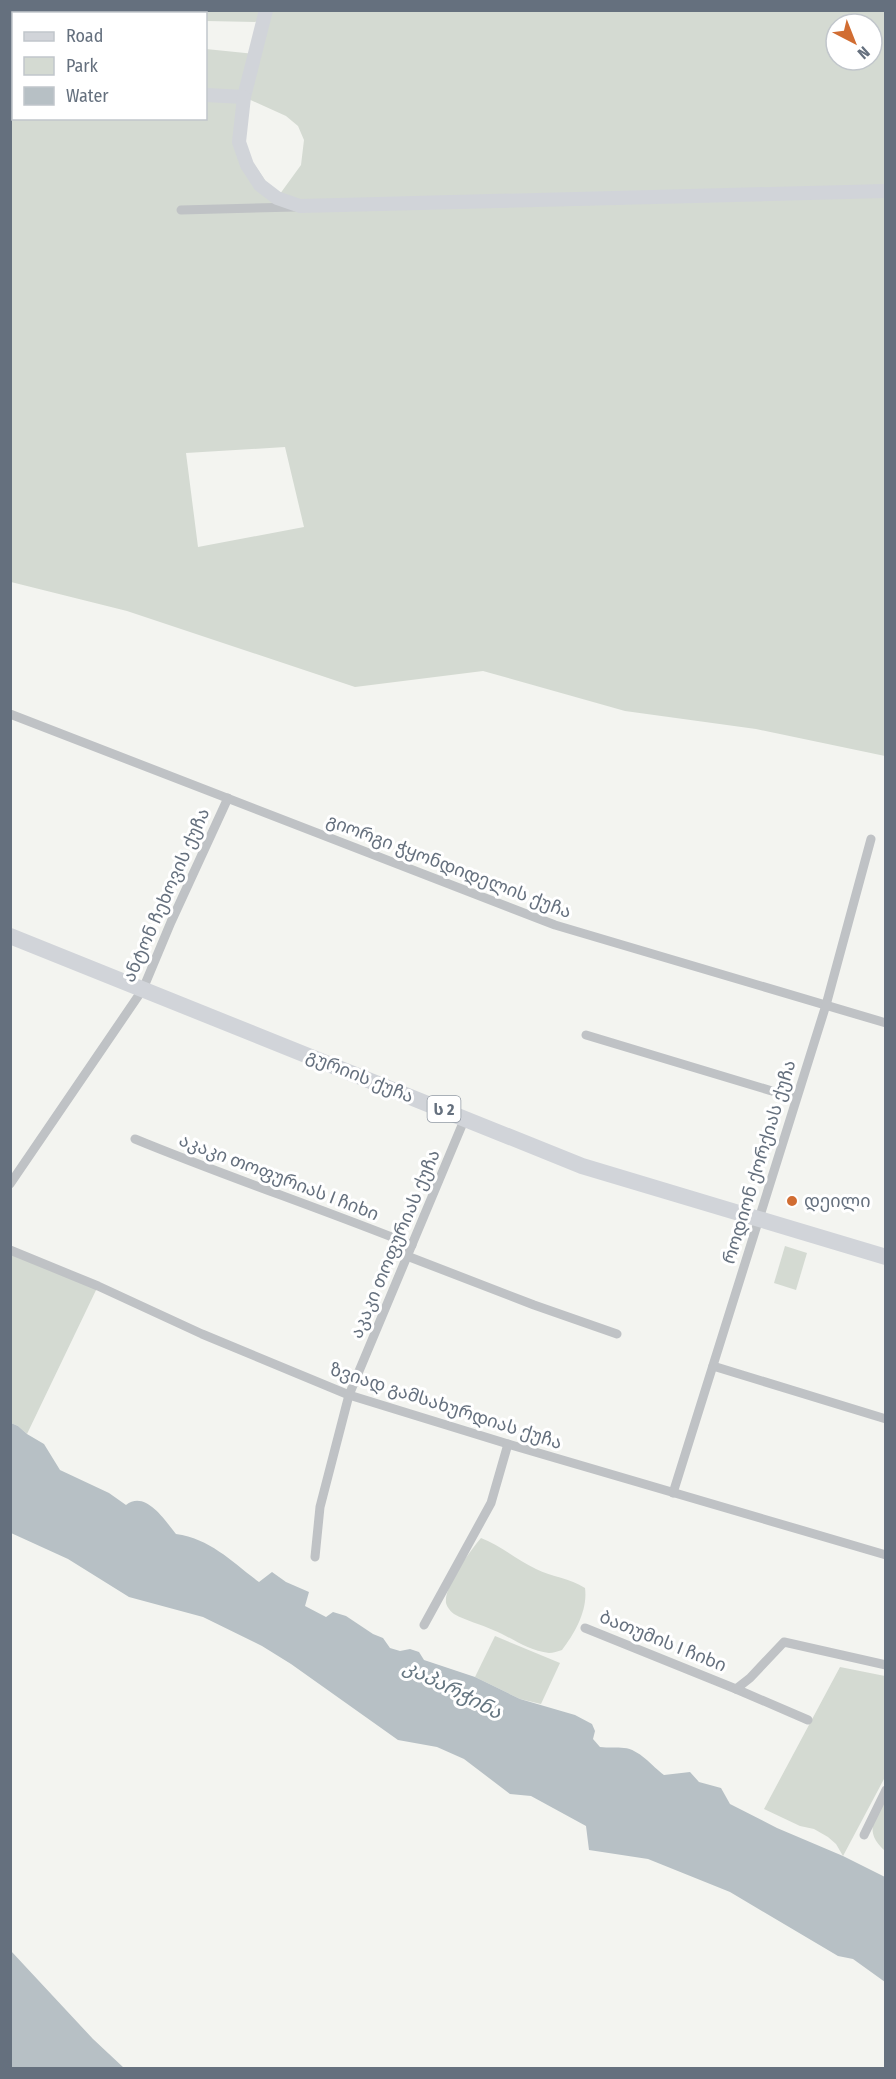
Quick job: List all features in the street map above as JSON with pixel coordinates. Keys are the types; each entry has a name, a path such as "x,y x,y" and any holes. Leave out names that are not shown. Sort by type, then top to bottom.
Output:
{"highway":[{"name":"გურიის ქუჩა","path":"10,936 582,1166 885,1257"}],"street":[{"path":"266,10 244,97 239,142 247,165 260,185 277,198 307,207"},
{"path":"207,95 244,97"},
{"path":"181,210 885,191"},
{"name":"გიორგი ჭყონდიდელის ქუჩა","path":"10,714 555,926 885,1023"},
{"name":"ანტონ ჩეხოვის ქუჩა","path":"10,1184 143,989 228,798"},
{"name":"როდიონ ქორქიას ქუჩა","path":"673,1493 826,1005 871,839"},
{"path":"586,1035 795,1098"},
{"name":"აკაკი თოფურიას ქუჩა","path":"315,1557 320,1507 349,1395 465,1118"},
{"name":"აკაკი თოფურიას I ჩიხი","path":"135,1139 412,1245"},
{"name":"ზვიად გამსახურდიას ქუჩა","path":"10,1250 349,1395 885,1555"},
{"path":"407,1256 617,1334"},
{"path":"712,1366 885,1419"},
{"path":"424,1625 491,1503 508,1444"},
{"name":"ბათუმის I ჩიხი","path":"585,1628 736,1689 750,1678 784,1642 885,1665"},
{"path":"736,1689 808,1720"},
{"path":"864,1834 885,1790"}],"green space":[{"path":"140,11 885,11 885,756 756,729 625,711 483,671 355,687 127,611 11,582 11,49 12,120 207,120 207,49 255,54 263,22 207,21 207,12","holes":["244,97 286,116 298,126 304,140 301,165 277,198 239,142","285,447 304,527 198,547 186,453"]},
{"path":"785,1246 807,1253 796,1290 774,1283"},
{"path":"10,1251 98,1286 27,1434 11,1423"},
{"path":"481,1538 536,1569 585,1588 580,1621 562,1650 549,1653 534,1650 459,1616 449,1609 446,1596 449,1588 459,1569"},
{"path":"495,1636 560,1663 541,1704 520,1699 475,1677"},
{"path":"840,1667 885,1676 885,1779 843,1856 836,1844 828,1837 764,1809"},
{"path":"885,1797 885,1851 874,1837 873,1825"}],"water":[{"name":"კაპარჭინა","path":"11,1423 44,1444 60,1470 109,1493 126,1505 133,1501 147,1504 160,1514 176,1534 211,1546 259,1582 272,1572 286,1582 309,1592 305,1606 326,1617 333,1612 346,1616 383,1638 390,1648 419,1652 424,1660 475,1677 520,1699 575,1715 592,1724 595,1731 593,1739 600,1747 635,1751 664,1775 690,1772 699,1782 721,1788 730,1804 885,1877 885,1982 853,1959 838,1956 730,1892 648,1859 589,1850 586,1826 531,1796 510,1794 464,1759 437,1747 398,1740 262,1646 203,1617 129,1597 68,1559 11,1533"},
{"path":"11,1951 93,2039 124,2068 11,2068"}],"place":[{"name":"დეილი","path":"792,1201"}]}
